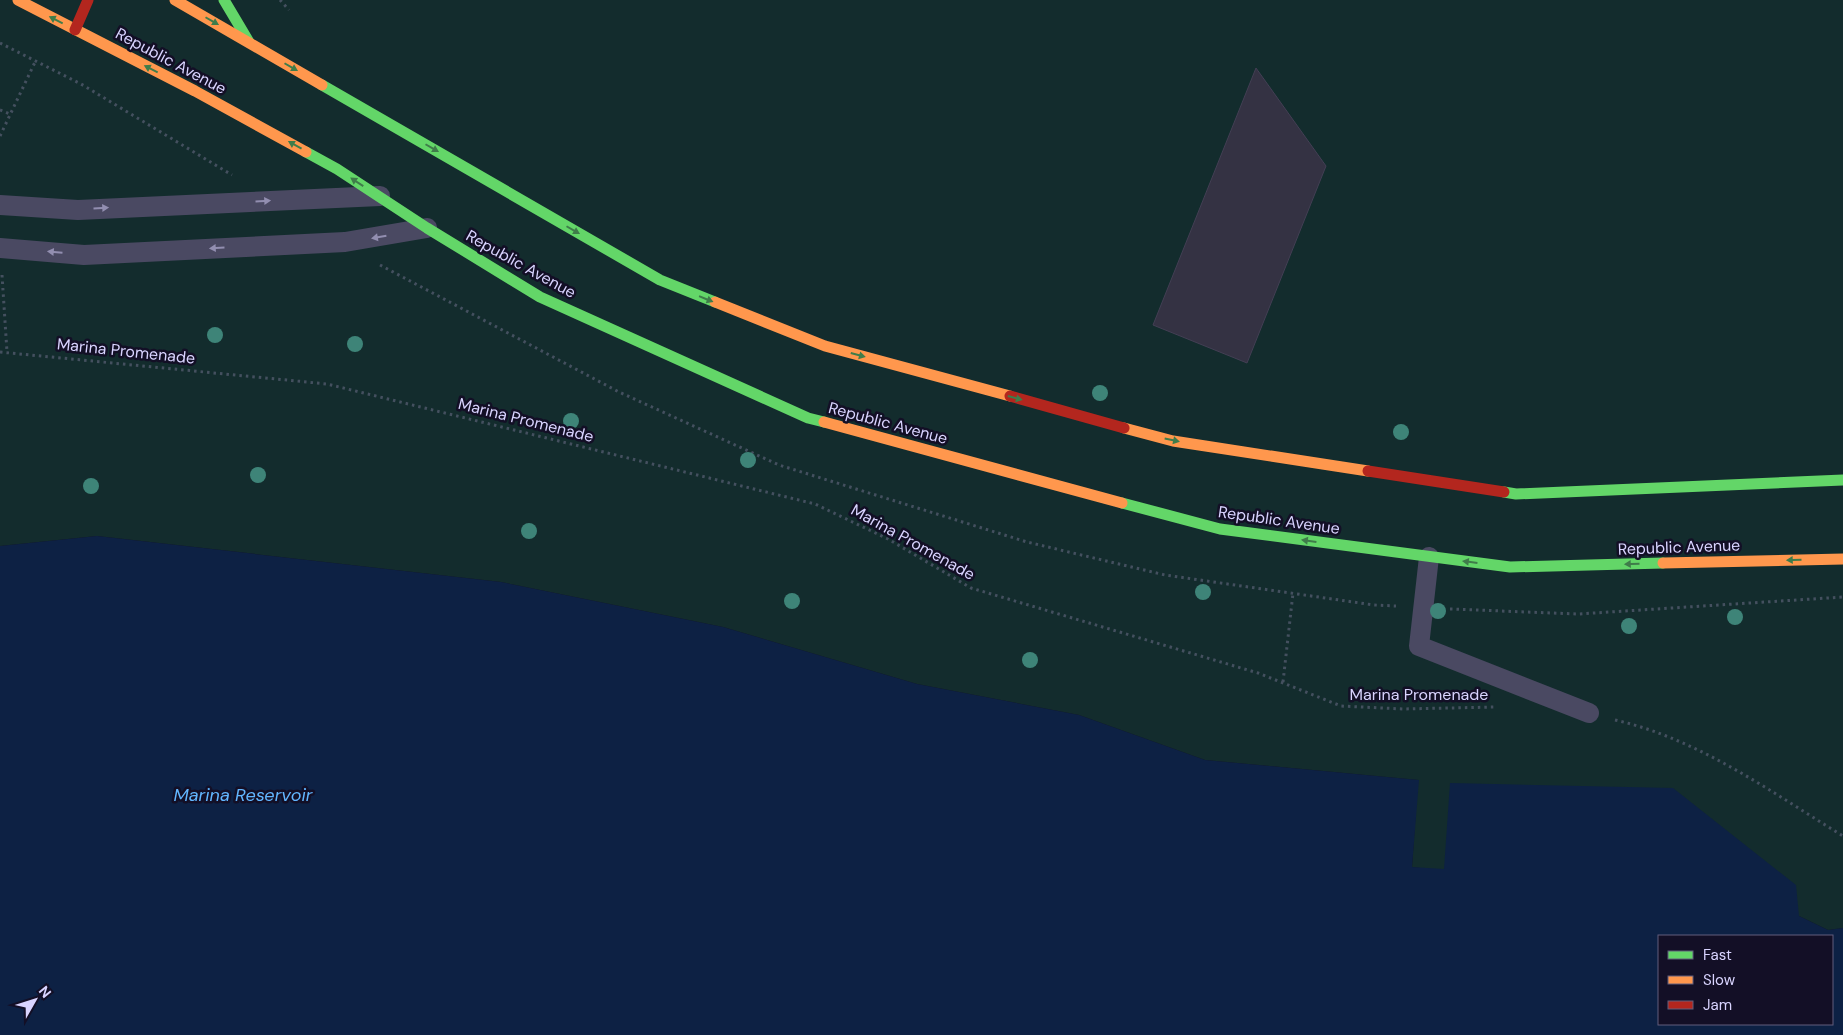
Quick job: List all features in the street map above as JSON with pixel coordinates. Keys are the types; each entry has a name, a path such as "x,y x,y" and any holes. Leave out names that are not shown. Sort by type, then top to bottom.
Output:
{"main road":[{"name":"Republic Avenue","path":"18,0 38,5 75,30 195,91 337,169 427,228 540,297 808,418 1220,529 1510,567 1843,559"},
{"path":"75,30 88,0"},
{"path":"175,0 660,280 834,348 1172,441 1516,494 1843,480"},
{"path":"224,0 249,43"}],"lane":[{"path":"0,205 78,210 380,196"},
{"path":"1,257 84,255 345,242 427,228"},
{"path":"1429,557 1419,646 1589,714"}],"path":[{"path":"280,0 289,10"},
{"path":"0,136 36,60"},
{"path":"0,110 10,114"},
{"path":"1,257 7,352"},
{"name":"Marina Promenade","path":"0,352 327,384 814,504 888,539 970,588 1258,673 1341,706 1403,709 1498,706"},
{"path":"1283,683 1293,594"},
{"path":"1589,714 1635,724 1703,751 1843,836"}],"green space":[{"path":"0,0 1843,0 1843,928 1828,930 1799,916 1412,867 1418,780 1205,760 1079,715 917,684 723,627 501,582 97,536 0,546"}],"water":[{"name":"Marina Reservoir","path":"97,536 501,582 723,627 917,684 1079,715 1205,760 1419,780 1412,867 1444,869 1450,783 1673,788 1796,885 1799,916 1828,930 1843,928 1843,1035 0,1035 0,546"}],"building":[{"path":"1256,68 1326,166 1247,363 1153,325"}],"traffic: fast":[{"path":"224,0 249,42"},
{"path":"322,85 660,280 715,302"},
{"path":"306,152 337,169 427,228 540,297 808,418 824,422"},
{"path":"1504,492 1516,494 1843,480"},
{"path":"1122,503 1220,529 1510,567 1663,563"}],"traffic: slow":[{"path":"18,0 195,91 306,152"},
{"path":"175,0 322,85"},
{"path":"715,302 825,346 1010,396"},
{"path":"824,422 1122,503"},
{"path":"1124,428 1173,441 1368,471"},
{"path":"1663,563 1843,559"}],"traffic: jam":[{"path":"75,30 88,0"},
{"path":"1010,396 1124,428"},
{"path":"1368,471 1504,492"}]}
